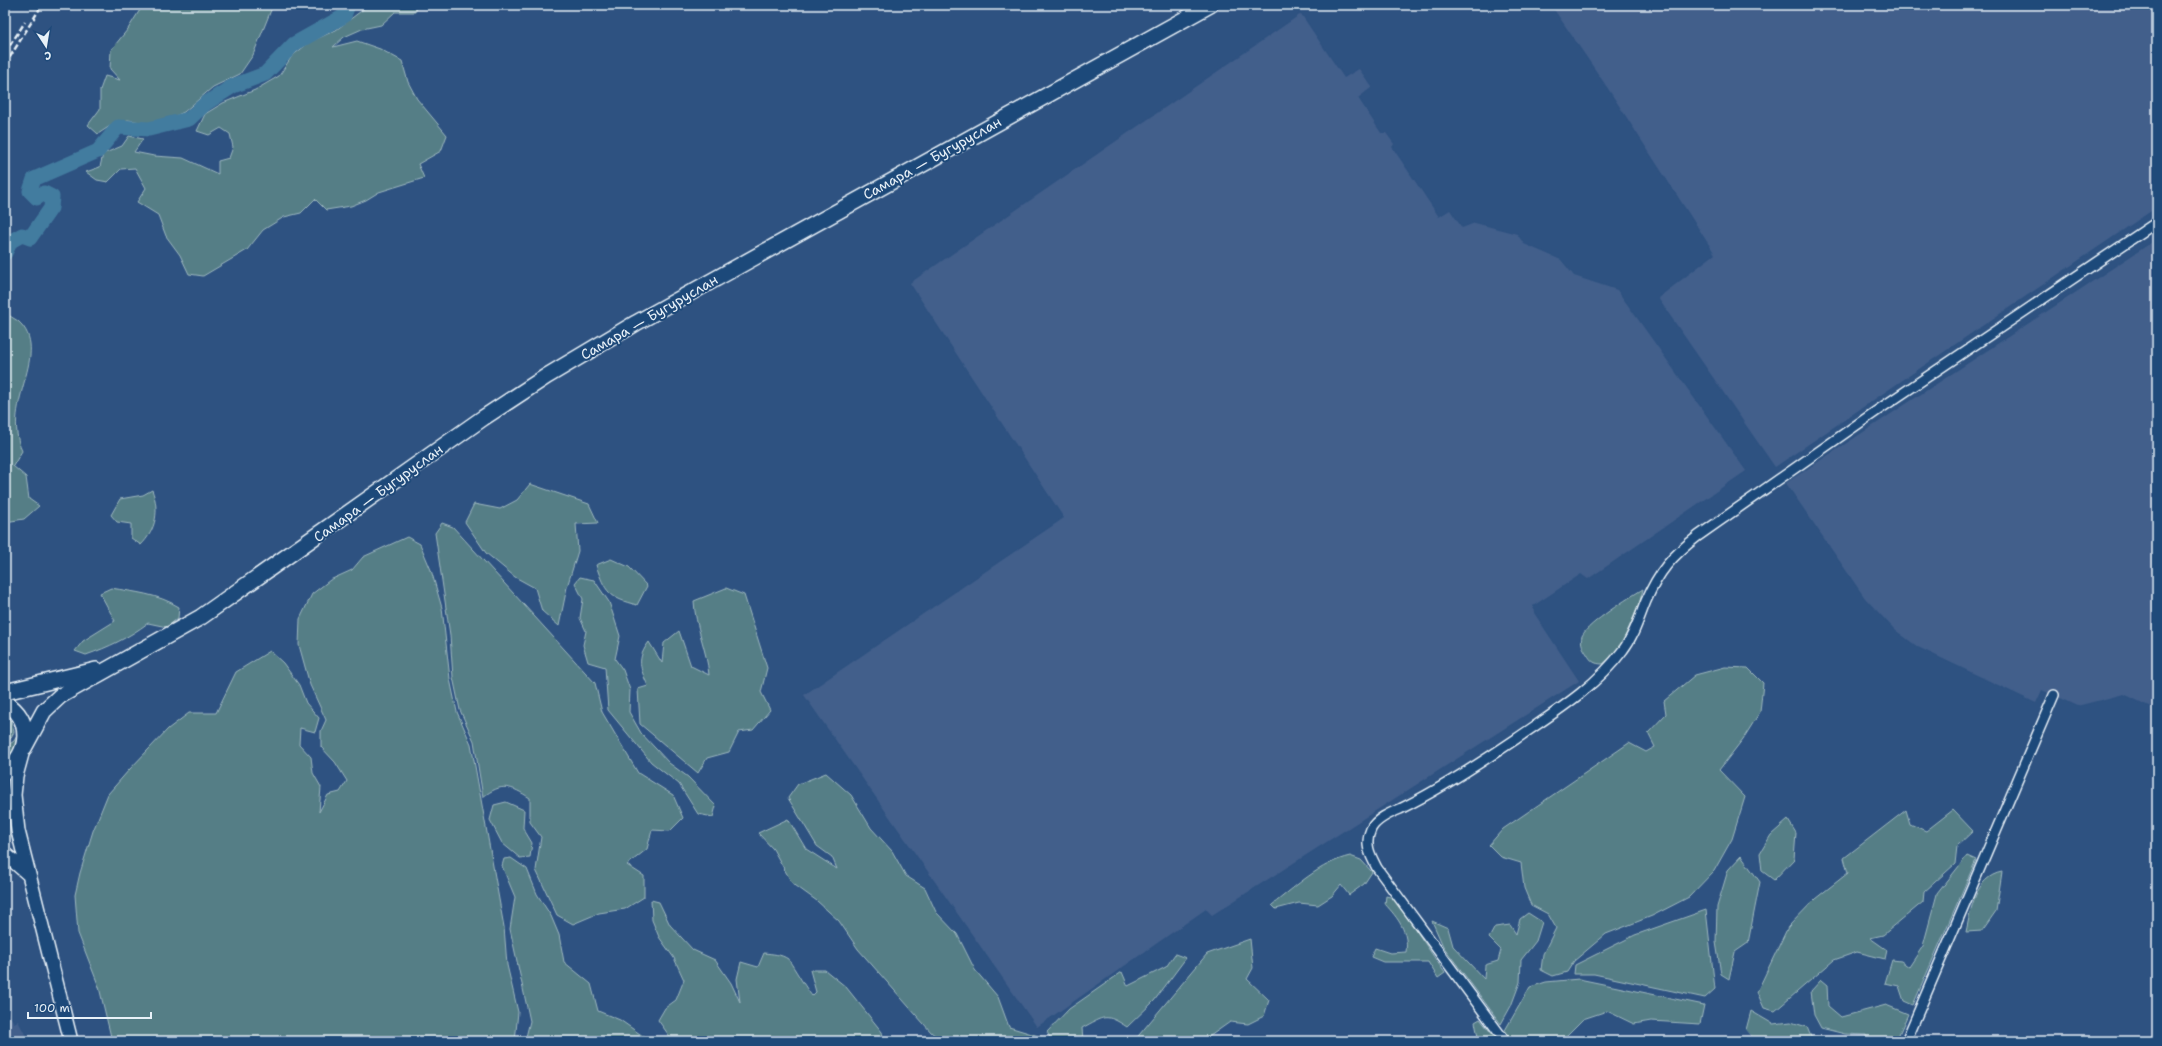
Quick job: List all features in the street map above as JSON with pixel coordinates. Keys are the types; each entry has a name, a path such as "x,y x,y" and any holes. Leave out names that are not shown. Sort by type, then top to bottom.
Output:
{"main road":[{"name":"Самара — Бугуруслан","path":"5,771 21,753 37,720 50,704 112,665 158,643 201,617 426,458 546,376 656,311 1210,5"},
{"name":"Самара — Бугуруслан","path":"5,692 112,665"},
{"path":"5,704 13,709 22,720 26,734 21,753"}],"street":[{"path":"1505,1041 1377,868 1369,854 1366,840 1372,827 1383,817 1460,777 1586,690 1606,671 1624,649 1635,629 1659,576 1675,554 1686,545 1878,410 2157,222"},
{"path":"1906,1041 2054,695"},
{"path":"21,753 14,795 18,831 71,1041"},
{"path":"5,802 18,831"},
{"path":"5,854 28,874"}],"shaded area":[{"path":"1551,5 2157,5 2157,207 1775,467 1658,298 1715,254 1607,87"},
{"path":"1301,14 1344,78 1359,69 1372,87 1358,98 1381,133 1386,133 1394,144 1392,147 1439,217 1450,210 1462,228 1475,223 1517,234 1524,244 1561,260 1574,276 1617,290 1746,471 1588,579 1581,574 1533,606 1534,613 1579,681 1212,915 1206,909 1037,1027 804,695 1064,518 910,283"},
{"path":"2157,239 2157,710 2124,694 2077,706 2042,690 2036,703 1918,647 1895,630 1865,598 1786,483"},
{"path":"5,1007 14,1023 18,1021 28,1040 5,1041"}],"green space":[{"path":"143,5 273,5 253,55 240,74 213,87 184,112 168,119 148,123 128,120 113,124 98,134 88,125 100,109 100,90 105,76 120,80 110,69 111,50 128,29"},
{"path":"369,5 419,5 415,12 395,12 381,25 362,29 344,37 333,47 357,41 380,49 402,61 408,82 417,99 447,135 441,151 418,164 424,178 379,192 366,200 351,206 326,210 315,199 301,213 284,217 263,230 247,250 203,276 189,274 180,255 166,236 158,215 137,202 146,188 135,168 121,169 108,182 97,180 86,172 100,167 103,154 122,146 129,136 143,139 134,152 154,156 183,158 218,174 218,161 229,158 233,147 230,134 221,128 209,135 197,131 205,114 223,103 255,90 279,76 292,56 310,42 336,30"},
{"path":"5,313 18,321 27,334 30,348 29,363 17,415 17,433 22,451 13,466 26,477 29,499 39,506 24,519 5,522"},
{"path":"530,484 589,504 598,523 576,524 578,551 567,587 559,626 542,611 535,588 515,577 486,553 465,522 474,504 500,509 517,500"},
{"path":"152,490 156,505 155,519 150,533 141,545 131,538 131,524 117,522 111,515 120,499 143,495"},
{"path":"442,523 453,527 595,683 602,712 638,773 673,795 683,818 670,831 652,830 647,849 627,865 644,876 644,897 625,909 599,913 573,924 557,915 536,870 541,837 530,822 530,798 512,788 506,787 496,789 483,797 474,741 460,710 453,677 450,635 435,533"},
{"path":"407,537 420,544 431,570 442,608 450,679 457,712 471,744 504,927 507,965 518,1012 515,1041 112,1041 99,987 78,933 75,895 93,831 108,794 168,729 189,713 216,713 236,672 270,651 283,663 299,685 306,703 319,718 315,732 300,728 299,744 311,757 313,773 321,787 319,812 328,795 340,792 347,781 335,762 321,747 321,731 326,720 310,685 299,645 300,619 312,594 330,580 352,570 363,557"},
{"path":"611,559 629,567 647,586 637,605 620,600 609,592 602,582 596,565"},
{"path":"580,577 594,580 609,602 620,636 615,659 623,670 630,690 629,712 641,733 669,763 688,777 716,806 713,817 698,814 679,784 651,762 608,710 605,667 588,662 583,645 586,631 580,618 583,599 575,583"},
{"path":"111,588 146,594 163,599 179,607 178,618 167,627 148,623 118,642 86,655 75,651 83,641 115,621 100,593"},
{"path":"726,588 744,595 767,668 761,692 770,710 753,730 739,732 729,752 707,758 698,773 640,724 638,689 648,686 641,669 641,659 642,654 649,642 662,663 664,643 679,631 691,666 709,675 706,656 696,620 694,601"},
{"path":"1643,589 1639,605 1619,650 1603,664 1593,662 1583,648 1581,641 1582,636 1592,624"},
{"path":"1725,667 1748,668 1763,683 1760,712 1743,739 1719,770 1745,797 1732,839 1714,871 1689,897 1652,916 1606,934 1574,961 1567,972 1553,976 1541,970 1543,954 1556,928 1548,914 1531,905 1524,888 1521,863 1501,857 1489,845 1503,829 1629,743 1646,752 1655,747 1648,733 1666,714 1664,701 1695,675"},
{"path":"5,715 11,721 14,732 10,739 5,742"},
{"path":"18,734 14,754 5,763 5,747 14,741"},
{"path":"826,773 851,795 871,828 892,851 906,876 925,888 936,912 957,934 975,970 998,997 1009,1027 1045,1038 1045,1041 942,1041 931,1032 858,949 839,921 817,901 792,883 773,849 758,833 788,819 806,849 837,869 832,857 817,846 788,798 798,784"},
{"path":"506,802 524,810 523,828 532,843 530,857 520,858 502,843 490,820 494,805"},
{"path":"1906,810 1910,824 1926,831 1953,810 1973,831 1957,846 1955,864 1924,892 1923,902 1883,935 1870,938 1887,950 1885,959 1857,952 1834,960 1775,1011 1764,1008 1757,992 1788,927 1815,899 1848,873 1844,858"},
{"path":"1788,820 1796,833 1794,859 1774,880 1762,871 1760,853 1771,835"},
{"path":"1350,856 1361,860 1372,872 1364,884 1349,895 1341,885 1332,896 1318,905 1299,903 1276,909 1272,905 1318,870 1339,859"},
{"path":"1741,856 1760,882 1748,943 1735,952 1729,979 1721,974 1716,942 1717,907 1728,870"},
{"path":"1967,856 1976,860 1913,1005 1904,1001 1899,986 1885,983 1892,960 1901,961 1909,967 1923,946 1937,894"},
{"path":"511,858 527,869 537,894 551,916 559,935 564,962 591,984 598,1011 620,1020 650,1041 525,1041 530,1021 510,929 515,897 502,866 504,859"},
{"path":"2002,872 1996,911 1982,931 1966,932 1972,904 1980,887 1993,875"},
{"path":"1386,896 1394,898 1445,973 1438,978 1428,962 1383,962 1371,957 1375,948 1390,953 1406,952 1406,938 1402,926 1385,904"},
{"path":"651,900 659,902 670,925 693,950 715,960 731,983 740,1002 737,979 741,962 758,967 764,953 779,955 788,959 812,996 816,992 810,970 825,970 846,987 882,1032 884,1041 673,1041 658,1020 665,1008 676,1000 684,980 674,958 659,937 652,920"},
{"path":"1706,910 1715,989 1705,998 1594,974 1574,974 1575,965 1635,935"},
{"path":"1528,913 1542,922 1536,941 1521,960 1520,982 1511,1006 1501,1024 1443,946 1432,921 1448,928 1453,946 1484,979 1485,965 1498,961 1501,950 1489,938 1495,927 1510,925 1516,934 1520,919"},
{"path":"1250,939 1253,968 1247,979 1269,1000 1264,1016 1248,1024 1230,1022 1203,1041 1134,1041 1207,954"},
{"path":"1175,954 1186,958 1154,1001 1127,1027 1114,1020 1105,1018 1095,1021 1082,1028 1083,1040 1052,1041 1047,1032 1069,1009 1122,972 1128,986 1166,967"},
{"path":"1579,979 1704,1005 1700,1024 1651,1021 1634,1024 1607,1011 1583,1019 1561,1041 1511,1041 1504,1032 1530,987 1546,982"},
{"path":"1821,980 1827,985 1828,1006 1841,1017 1886,1005 1908,1014 1896,1041 1867,1041 1866,1035 1845,1034 1821,1028 1814,1015 1811,991"},
{"path":"1751,1011 1773,1024 1791,1022 1807,1027 1811,1037 1836,1041 1756,1041 1746,1030"},
{"path":"1480,1019 1498,1041 1470,1041 1478,1037 1475,1022"}],"waterway":[{"path":"5,253 11,241 22,235 30,238 51,208 52,197 44,193 37,198 30,191 34,179 98,151 118,127 149,129 189,119 205,104 233,86 265,74 294,44 344,16 348,5"}],"railway":[{"path":"5,65 42,5"},
{"path":"5,53 25,22"}]}
